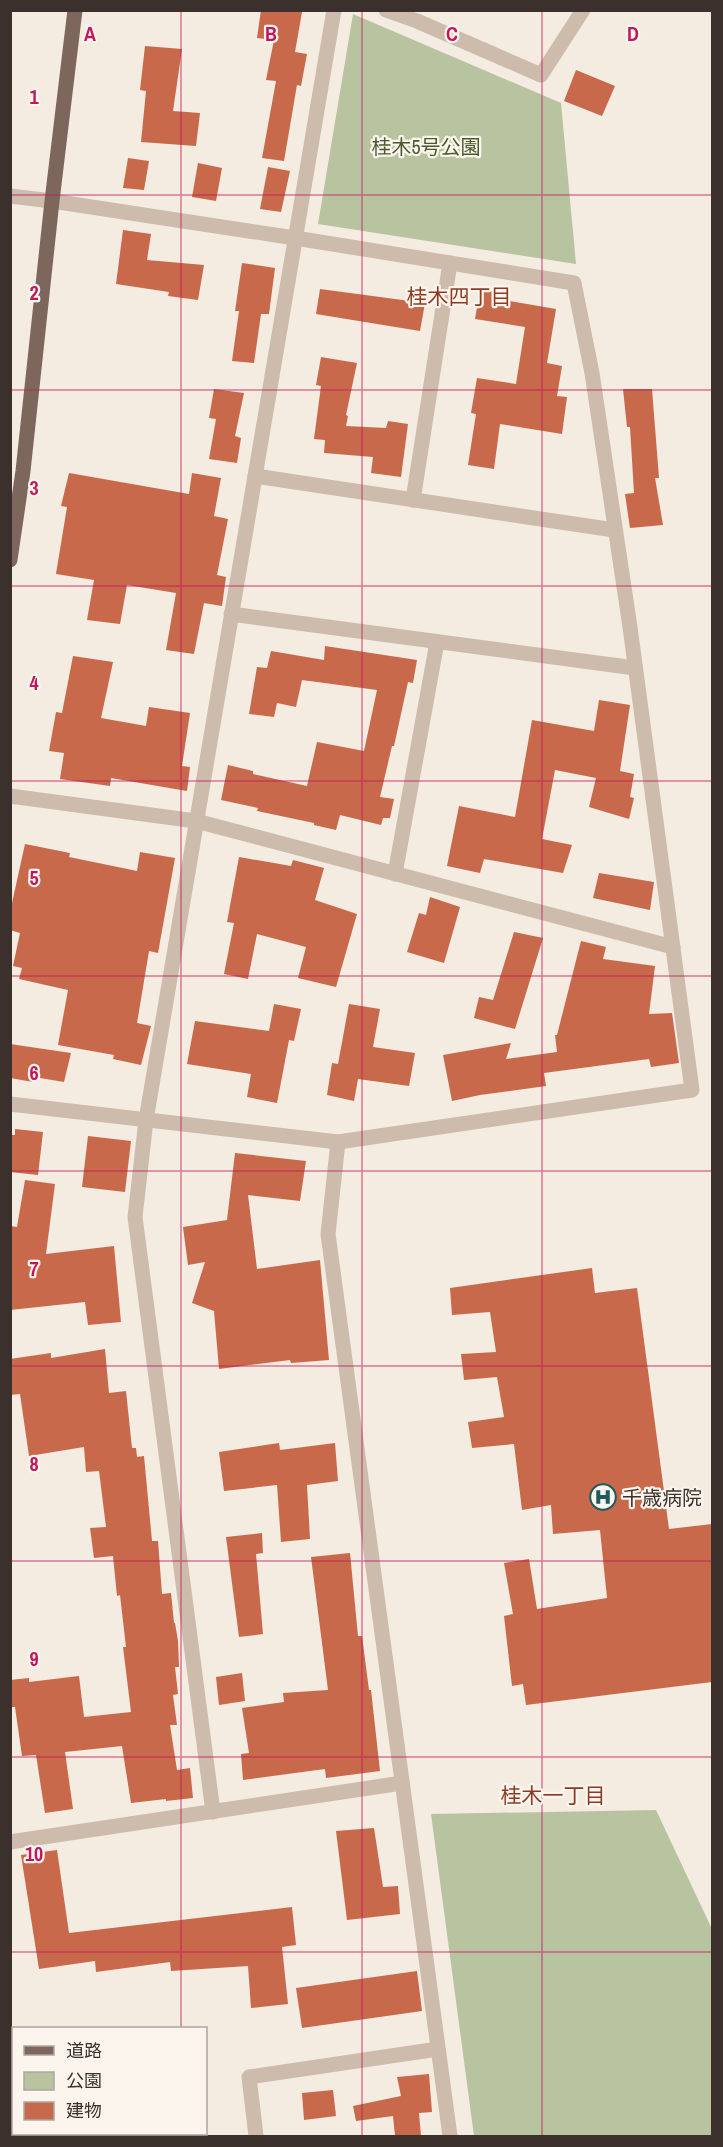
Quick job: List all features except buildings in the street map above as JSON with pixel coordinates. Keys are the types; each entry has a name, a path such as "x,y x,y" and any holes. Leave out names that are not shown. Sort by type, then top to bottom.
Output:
{"main road":[{"path":"10,560 23,471 75,10"}],"street":[{"path":"213,1812 135,1217 146,1120 333,10"},
{"path":"386,10 417,21 541,75 583,10"},
{"path":"10,196 574,282 592,373 635,668 692,1090 338,1142 10,1104"},
{"path":"413,500 450,263"},
{"path":"255,476 614,530"},
{"path":"231,614 635,668"},
{"path":"395,874 437,642"},
{"path":"10,796 196,821 673,947"},
{"path":"338,1142 328,1234 450,2136"},
{"path":"10,1842 402,1783"},
{"path":"256,2136 249,2077 438,2049"}],"green space":[{"name":"桂木5号公園","path":"353,14 561,103 576,264 318,224"},
{"path":"656,1810 712,1929 712,2136 474,2136 431,1814"}],"place":[{"name":"千歳病院","path":"603,1497"}],"district":[{"name":"桂木四丁目","path":"459,296"},
{"name":"桂木一丁目","path":"553,1795"}]}
